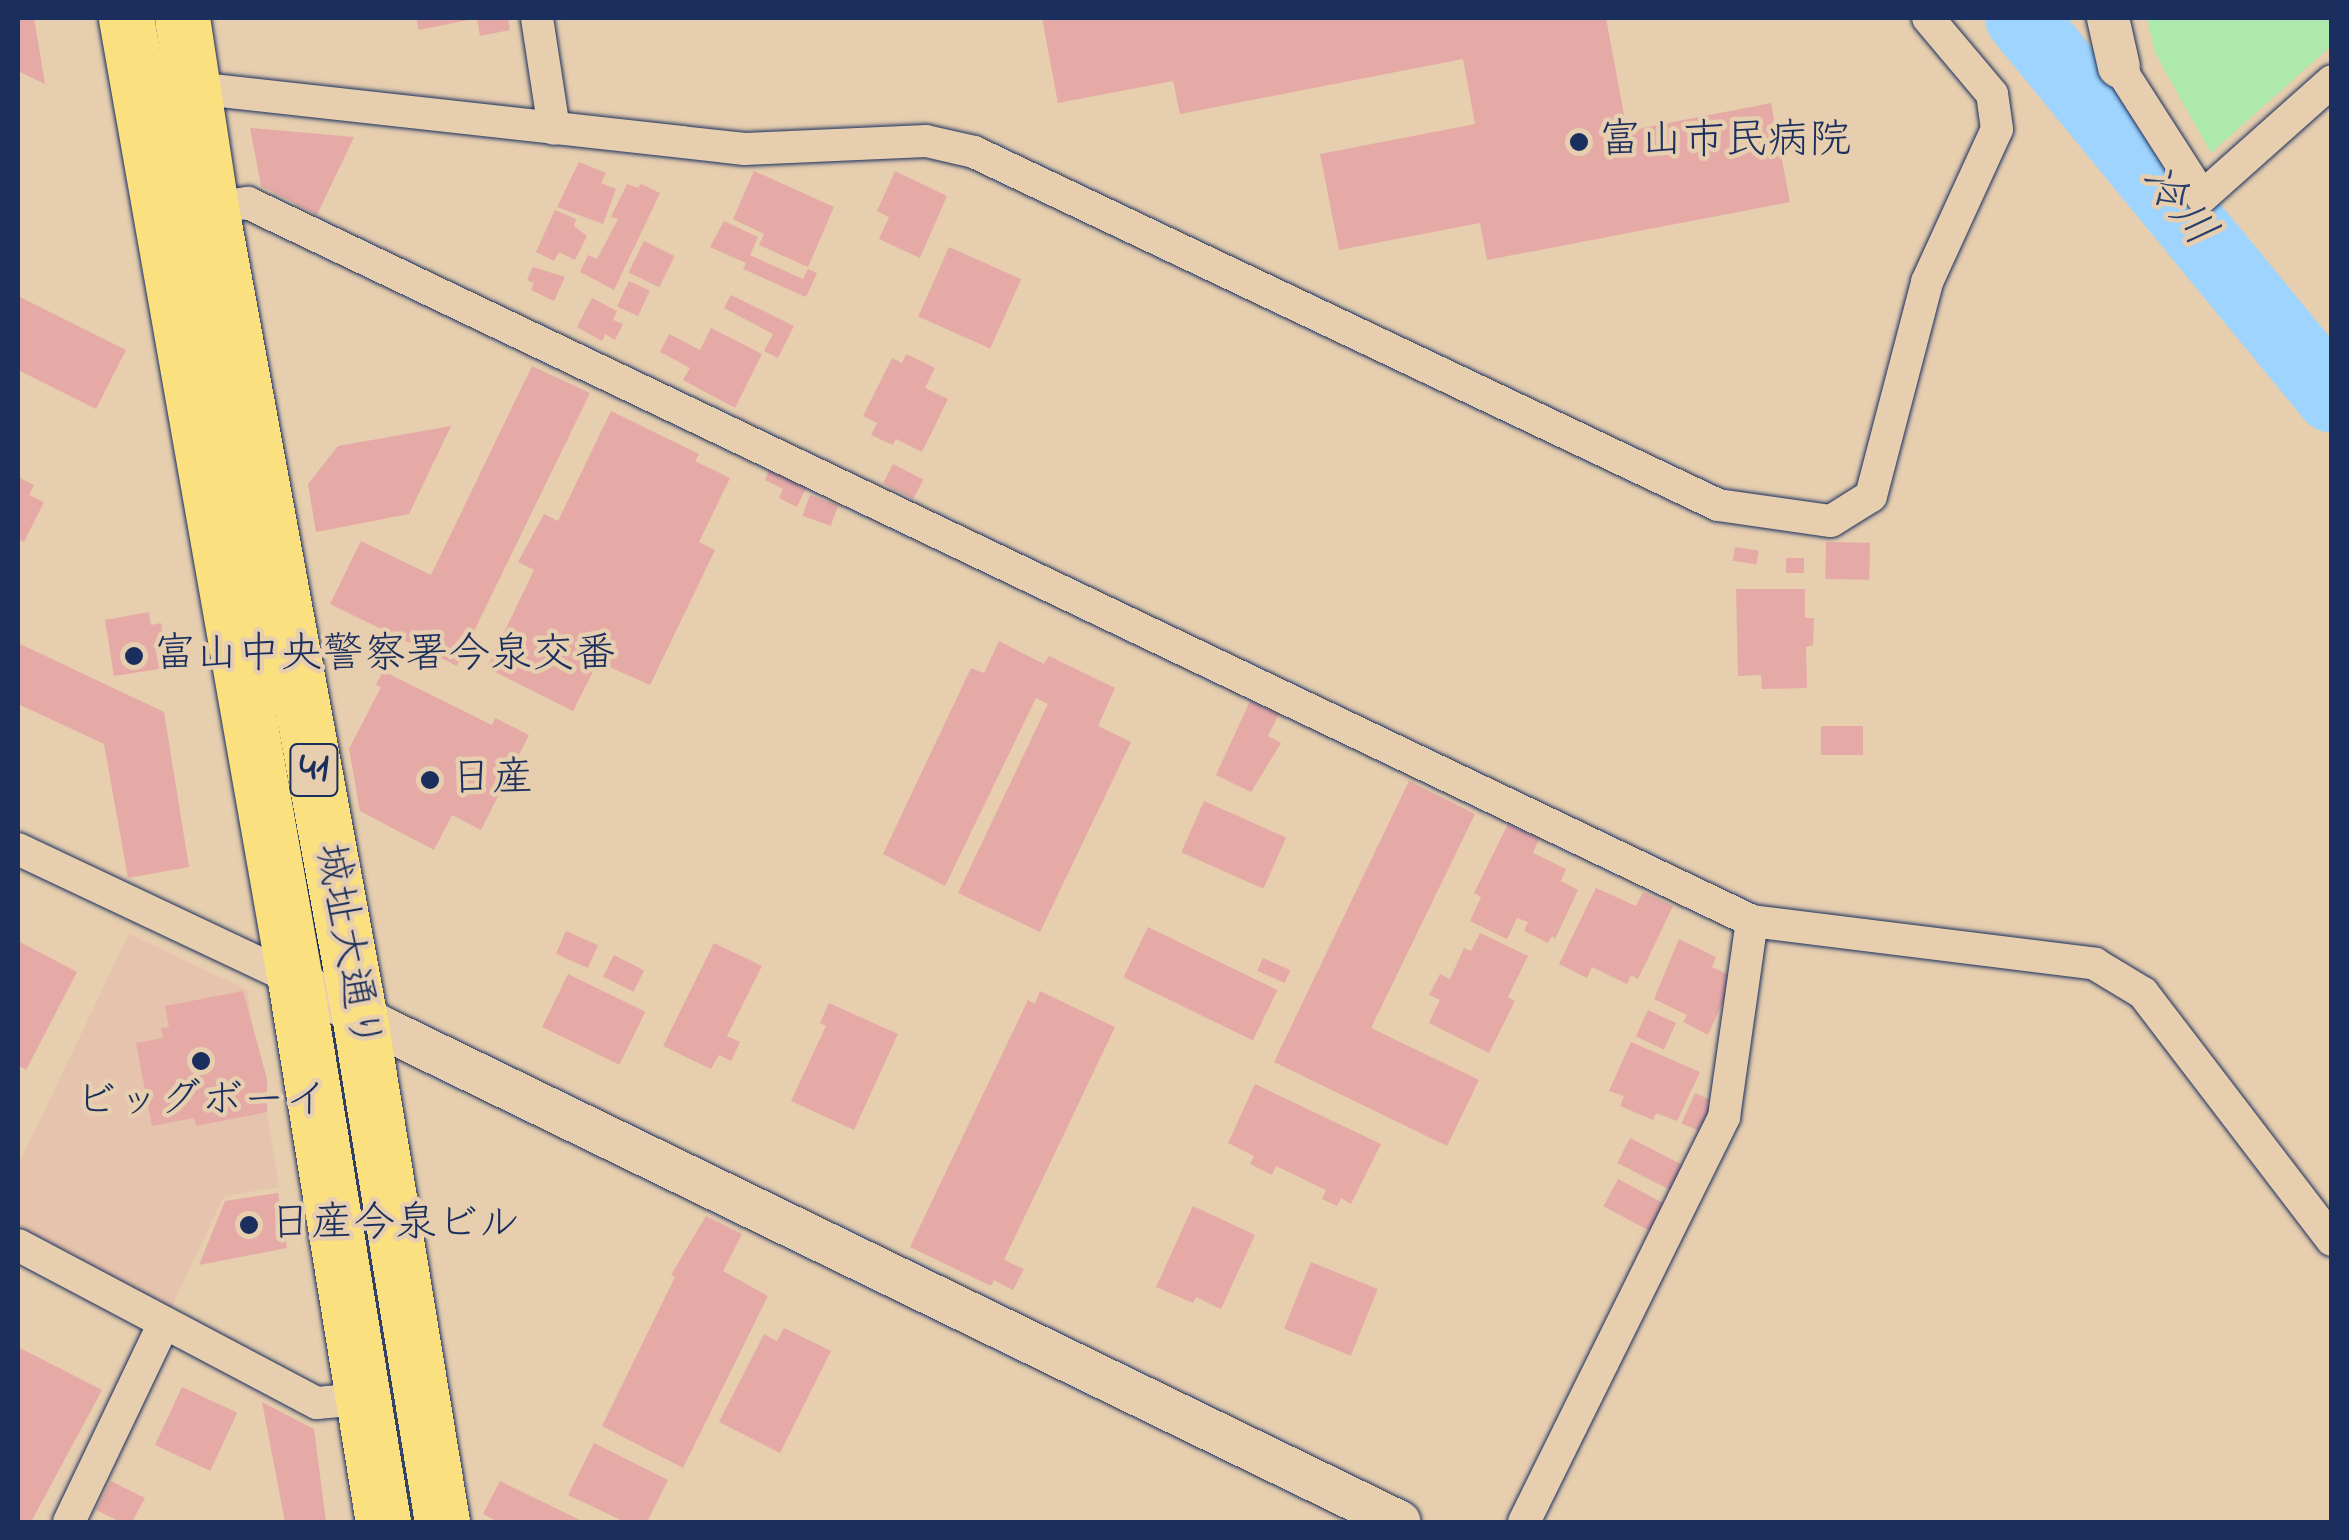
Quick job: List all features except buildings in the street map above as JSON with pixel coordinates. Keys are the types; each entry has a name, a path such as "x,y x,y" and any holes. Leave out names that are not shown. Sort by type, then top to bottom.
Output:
{"highway":[{"name":"城址大通り","path":"126,18 294,980 383,1522"},
{"name":"城址大通り","path":"182,18 211,208 359,1014 442,1522"}],"street":[{"path":"537,18 554,129"},
{"path":"194,88 745,150 926,141 974,152 1718,505 1831,521 1871,496 1927,282 1997,129 1992,94 1928,18"},
{"path":"2108,18 2119,67 2202,197 2332,81"},
{"path":"211,208 248,203 1752,921 2095,964 2142,993 2332,1240"},
{"path":"18,849 294,980 1400,1522"},
{"path":"1524,1522 1724,1117 1752,921"},
{"path":"18,1245 317,1403 361,1398"},
{"path":"69,1522 163,1325"}],"shaded area":[{"path":"129,934 247,990 279,1187 224,1196 171,1308 18,1225 18,1166"}],"green space":[{"path":"2147,18 2331,18 2331,46 2211,153 2155,53"}],"waterway":[{"name":"冷川","path":"2021,18 2332,397"}],"place":[{"name":"富山市民病院","path":"1579,142"},
{"name":"富山中央警察署今泉交番","path":"134,656"},
{"name":"日産","path":"430,780"},
{"name":"ビッグボーイ","path":"201,1061"},
{"name":"日産今泉ビル","path":"249,1225"}]}
